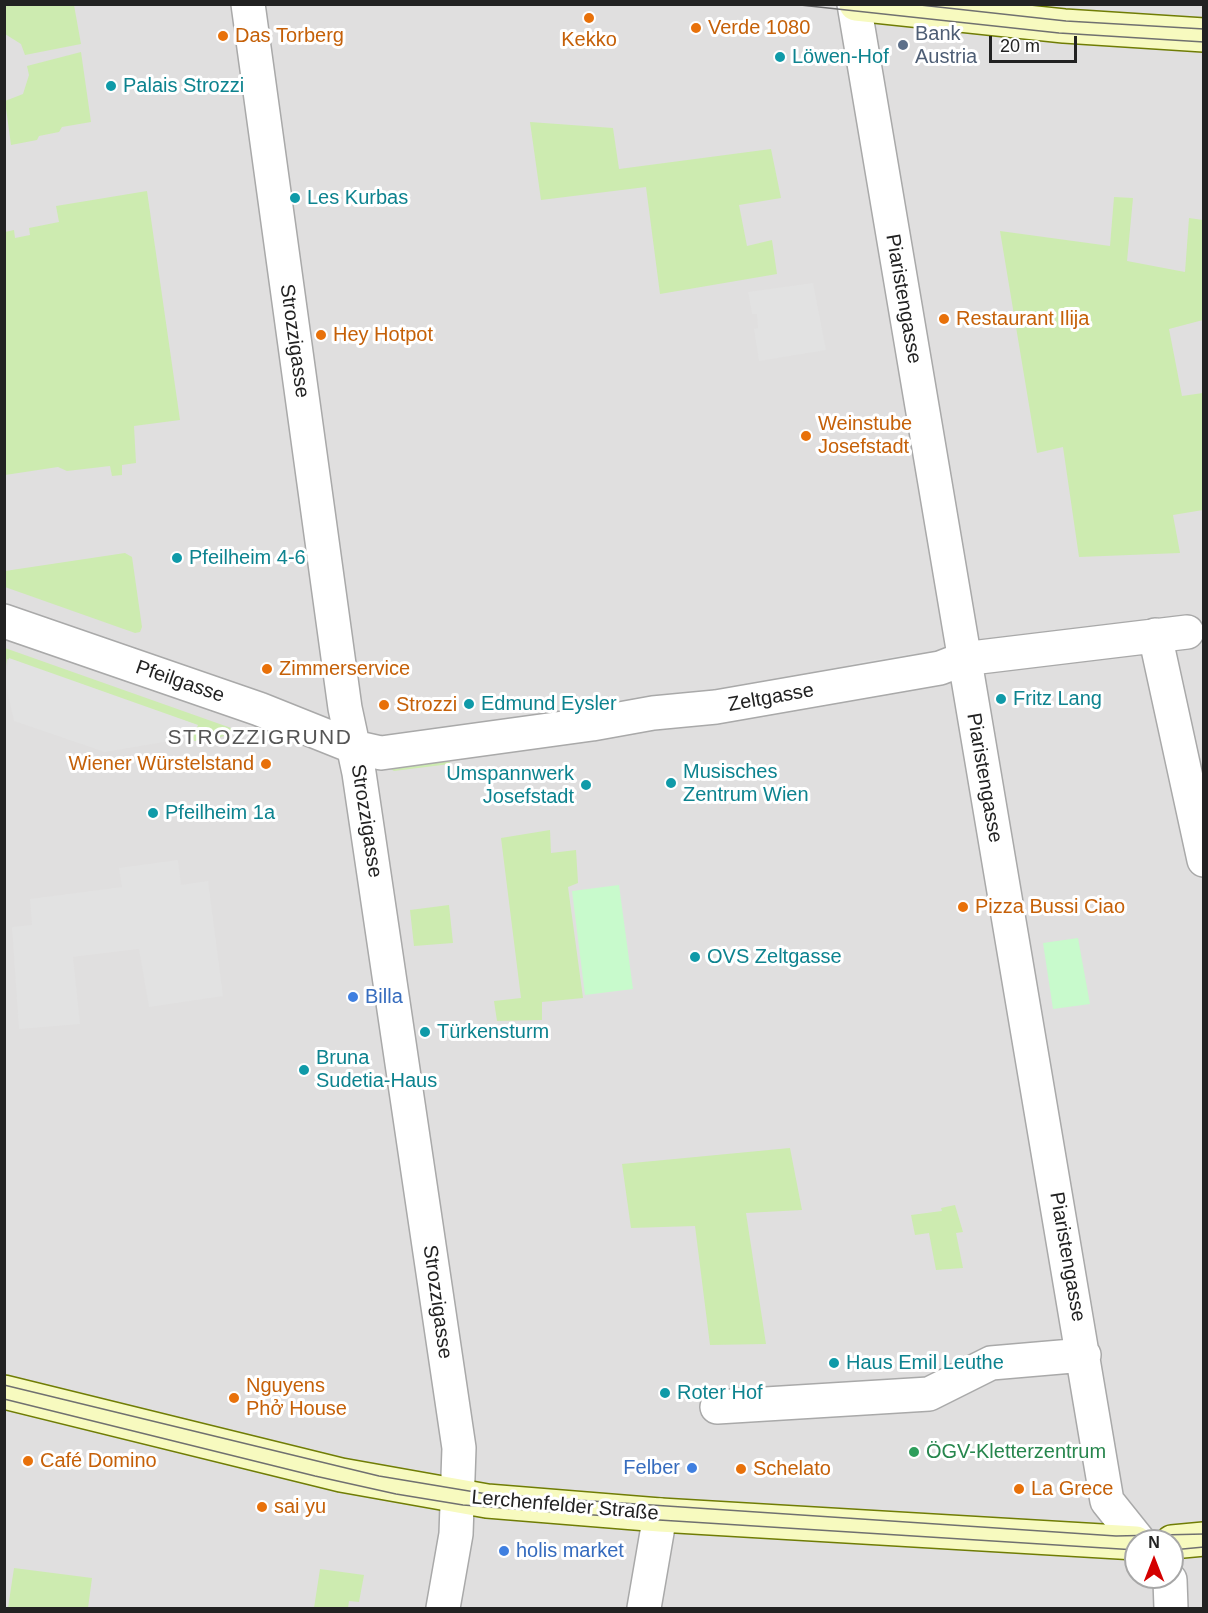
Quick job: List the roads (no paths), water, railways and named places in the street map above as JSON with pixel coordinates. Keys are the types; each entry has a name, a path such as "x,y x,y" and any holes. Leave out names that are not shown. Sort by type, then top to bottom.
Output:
{"main road":[{"path":"855,4 1064,26 1203,35"},
{"name":"Lerchenfelder Straße","path":"4,1392 341,1475 487,1501 660,1515 1124,1541"},
{"path":"1184,1541 1203,1539"}],"street":[{"name":"Strozzigasse","path":"248,4 345,708 354,747 457,1437 456,1534 443,1608"},
{"name":"Piaristengasse","path":"855,4 963,659 1084,1355 1107,1501 1127,1529"},
{"name":"Pfeilgasse","path":"4,621 259,709 354,747"},
{"name":"Zeltgasse","path":"354,747 381,753 592,724 653,713 717,707 940,668 963,659 1187,632"},
{"path":"1155,635 1203,860"},
{"path":"717,1407 929,1395 991,1363 1084,1355"},
{"path":"644,1608 660,1515"},
{"path":"1170,1589 1171,1608"}],"tram line":[{"path":"791,4 1059,33 1204,42"},
{"path":"911,4 1066,21 1204,29"},
{"path":"4,1385 379,1476 487,1494 1116,1536 1204,1534"},
{"path":"4,1399 315,1476 396,1494 463,1505 659,1520 1124,1549"},
{"path":"1184,1549 1204,1547"}],"place":[{"name":"Kekko","path":"589,18"},
{"name":"Verde 1080","path":"696,28"},
{"name":"Das Torberg","path":"223,36"},
{"name":"Bank Austria","path":"903,45"},
{"name":"Löwen-Hof","path":"780,57"},
{"name":"Palais Strozzi","path":"111,86"},
{"name":"Les Kurbas","path":"295,198"},
{"name":"Restaurant Ilija","path":"944,319"},
{"name":"Hey Hotpot","path":"321,335"},
{"name":"Weinstube Josefstadt","path":"806,436"},
{"name":"Pfeilheim 4-6","path":"177,558"},
{"name":"Zimmerservice","path":"267,669"},
{"name":"Fritz Lang","path":"1001,699"},
{"name":"Edmund Eysler","path":"469,704"},
{"name":"Strozzi","path":"384,705"},
{"name":"Wiener Würstelstand","path":"266,764"},
{"name":"Musisches Zentrum Wien","path":"671,783"},
{"name":"Umspannwerk Josefstadt","path":"586,785"},
{"name":"Pfeilheim 1a","path":"153,813"},
{"name":"Pizza Bussi Ciao","path":"963,907"},
{"name":"OVS Zeltgasse","path":"695,957"},
{"name":"Billa","path":"353,997"},
{"name":"Türkensturm","path":"425,1032"},
{"name":"Bruna Sudetia-Haus","path":"304,1070"},
{"name":"Haus Emil Leuthe","path":"834,1363"},
{"name":"Roter Hof","path":"665,1393"},
{"name":"Nguyens Phở House","path":"234,1398"},
{"name":"ÖGV-Kletterzentrum","path":"914,1452"},
{"name":"Café Domino","path":"28,1461"},
{"name":"Felber","path":"692,1468"},
{"name":"Schelato","path":"741,1469"},
{"name":"La Grece","path":"1019,1489"},
{"name":"sai yu","path":"262,1507"},
{"name":"holis market","path":"504,1551"}],"district":[{"name":"STROZZIGRUND","path":"260,738"}]}
